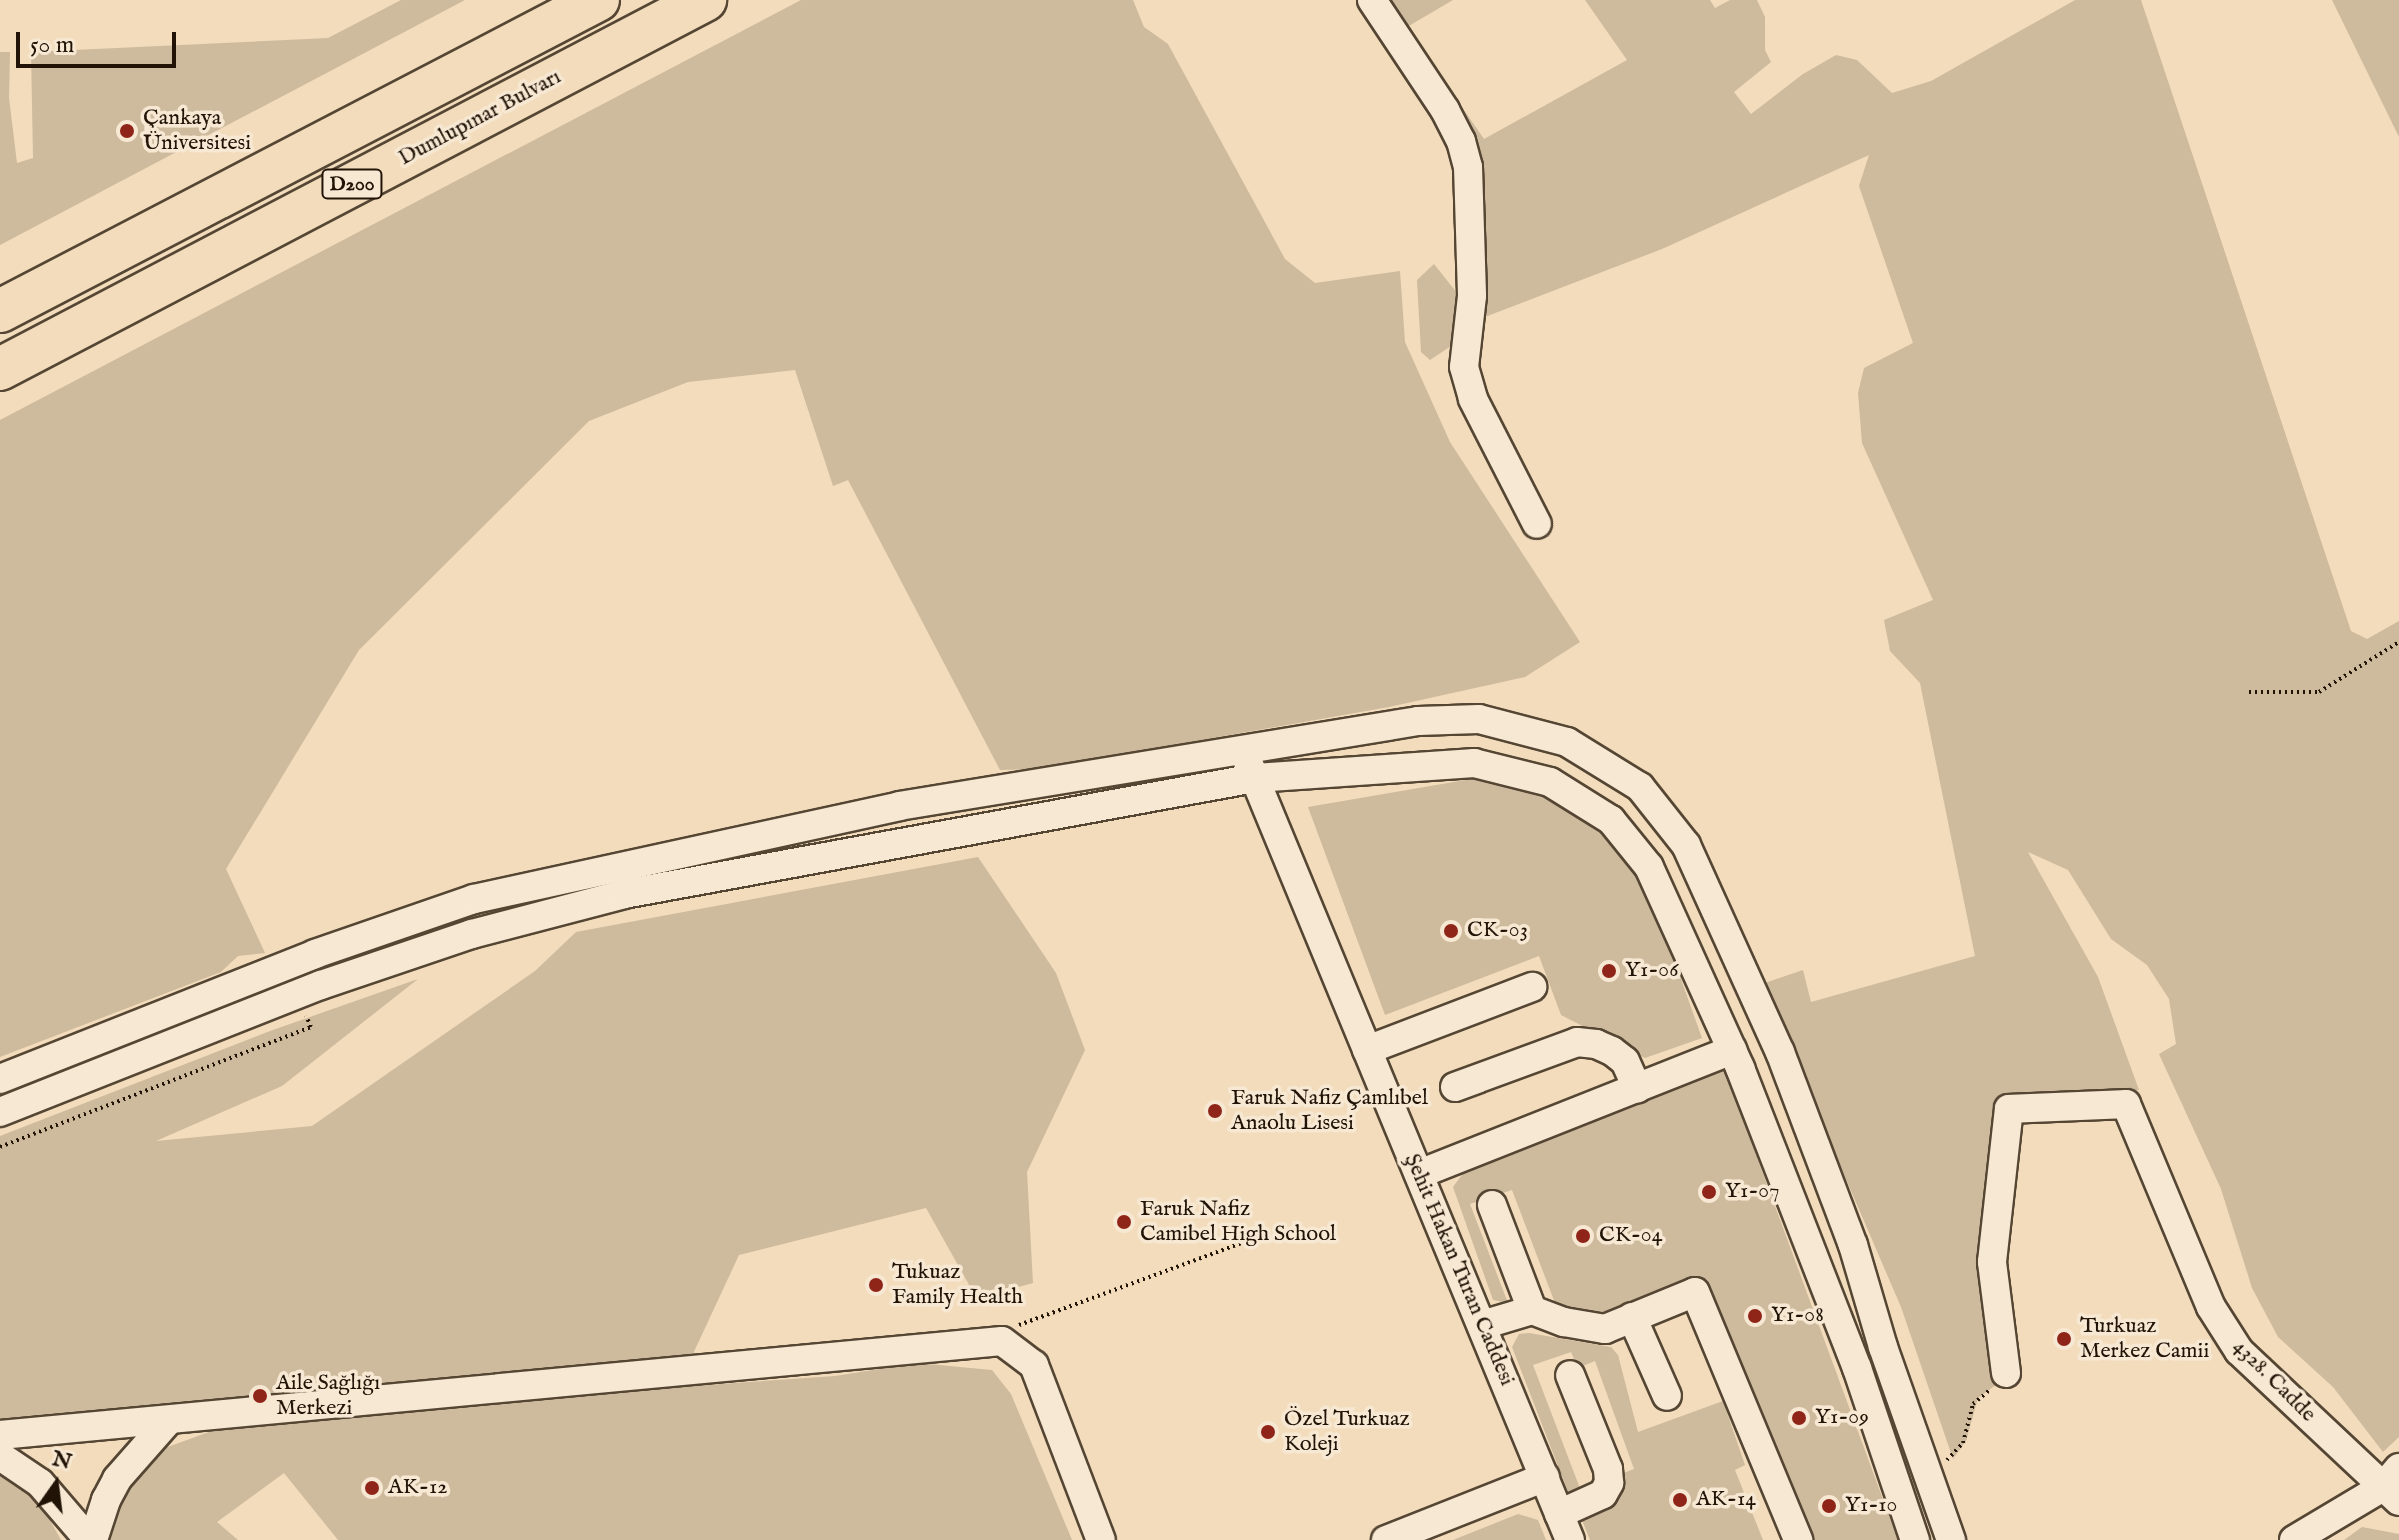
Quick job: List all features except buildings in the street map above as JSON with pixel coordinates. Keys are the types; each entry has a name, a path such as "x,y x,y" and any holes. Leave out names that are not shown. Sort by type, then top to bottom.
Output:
{"highway":[{"name":"D200","path":"0,311 598,0"},
{"name":"Dumlupınar Bulvarı","path":"0,369 705,0"}],"street":[{"path":"1372,0 1445,110 1461,141 1468,167 1472,296 1464,367 1473,399 1537,524"},
{"path":"0,1079 315,954 474,899 899,806 1418,721 1479,719 1567,742 1640,787 1686,845 1775,1039 1853,1245 1883,1347 1951,1540"},
{"name":"Şehit Hakan Turan Caddesi","path":"1243,750 1570,1540"},
{"path":"0,1112 321,985 472,934 624,894 1255,778 1474,763 1550,782 1611,820 1649,867 1732,1050 1857,1368 1915,1540"},
{"path":"1367,1050 1532,987"},
{"path":"1455,1087 1577,1042 1596,1044 1619,1056 1625,1061 1637,1088"},
{"path":"1419,1174 1732,1050"},
{"name":"4328. Cadde","path":"2006,1373 1992,1262 2009,1109 2126,1104 2211,1307 2239,1351 2394,1485"},
{"path":"1492,1205 1532,1310"},
{"path":"1482,1325 1532,1310 1564,1322 1605,1329 1695,1292 1798,1540"},
{"path":"1632,1317 1667,1396"},
{"path":"0,1435 1002,1341 1034,1365 1101,1540"},
{"path":"1559,1514 1603,1494 1609,1483 1608,1469 1570,1375"},
{"path":"0,1456 40,1483 91,1540 117,1479 168,1421"},
{"path":"1386,1540 1545,1477"},
{"path":"2294,1540 2394,1485"}],"path":[{"path":"2249,692 2319,692 2399,642"},
{"path":"0,1147 311,1027"},
{"path":"1002,1341 1022,1322 1256,1238"},
{"path":"1929,1472 1957,1453 1963,1443 1973,1404 2006,1373"}],"shaded area":[{"path":"401,0 465,0 0,245 0,52 10,52 9,98 17,163 33,158 31,52 328,38"},
{"path":"801,0 1133,0 1144,27 1168,44 1285,259 1315,283 1400,271 1405,342 1450,442 1580,642 1525,677 1389,707 1037,769 1000,770 848,480 833,486 795,370 688,382 589,421 359,650 226,869 265,953 238,956 221,972 0,1057 0,420"},
{"path":"1389,0 1453,0 1407,27"},
{"path":"1585,0 1710,0 1715,8 1730,0 1757,0 1765,17 1765,50 1771,62 1734,92 1751,114 1803,74 1836,55 1857,60 1892,93 1931,81 2075,0 2141,0 2351,631 2367,639 2399,621 2399,1437 2383,1452 2333,1387 2278,1337 2252,1288 2221,1189 2159,1054 2176,1044 2169,999 2147,965 2111,939 2068,870 2028,852 2098,977 2139,1090 2005,1097 2000,1382 1978,1398 1966,1441 1953,1459 1901,1307 1762,984 1803,970 1811,1002 1975,956 1920,683 1890,651 1884,620 1933,600 1862,443 1858,393 1864,368 1913,343 1859,186 1869,155 1662,249 1477,320 1456,109 1423,51 1484,139 1627,60"},
{"path":"2332,0 2399,0 2399,137"},
{"path":"1434,264 1457,293 1458,329 1451,346 1430,360 1421,352 1417,280"},
{"path":"1477,778 1542,795 1607,831 1644,876 1702,1038 1645,1058 1561,1015 1539,956 1385,1015 1308,807"},
{"path":"978,857 1056,973 1085,1050 1027,1172 1033,1283 977,1299 926,1208 739,1255 692,1356 0,1425 0,1136 270,1031 418,979 282,1086 156,1141 312,1126 535,971 576,932"},
{"path":"1723,1065 1898,1540 1814,1540 1707,1279 1597,1317 1558,1311 1512,1190 1470,1204 1508,1303 1493,1300 1453,1187 1464,1172"},
{"path":"1519,1334 1611,1347 1618,1355 1638,1432 1723,1401 1745,1465 1735,1470 1763,1540 1590,1540 1580,1515 1618,1500 1621,1474 1634,1469 1595,1361 1578,1368 1571,1352 1533,1365 1581,1491 1570,1497 1512,1347"},
{"path":"917,1363 992,1370 1011,1394 1072,1540 338,1540 284,1473 217,1522 238,1540 107,1540 123,1492 165,1448 228,1425 547,1396 835,1376"},
{"path":"0,1475 19,1485 47,1515 61,1540 0,1540"},
{"path":"1518,1514 1538,1520 1546,1540 1453,1540"},
{"path":"2362,1527 2399,1534 2399,1540 2344,1540"}],"place":[{"name":"Çankaya Üniversitesi","path":"127,131"},
{"name":"CK-03","path":"1451,931"},
{"name":"Y1-06","path":"1609,971"},
{"name":"Faruk Nafiz Çamlıbel Anaolu Lisesi","path":"1215,1111"},
{"name":"Y1-07","path":"1709,1192"},
{"name":"Faruk Nafiz Camibel High School","path":"1124,1222"},
{"name":"CK-04","path":"1583,1236"},
{"name":"Tukuaz Family Health","path":"876,1285"},
{"name":"Y1-08","path":"1755,1316"},
{"name":"Turkuaz Merkez Camii","path":"2064,1339"},
{"name":"Aile Sağlığı Merkezi","path":"260,1396"},
{"name":"Y1-09","path":"1799,1418"},
{"name":"Özel Turkuaz Koleji","path":"1268,1432"},
{"name":"AK-12","path":"372,1488"},
{"name":"AK-14","path":"1680,1500"},
{"name":"Y1-10","path":"1829,1506"}]}
